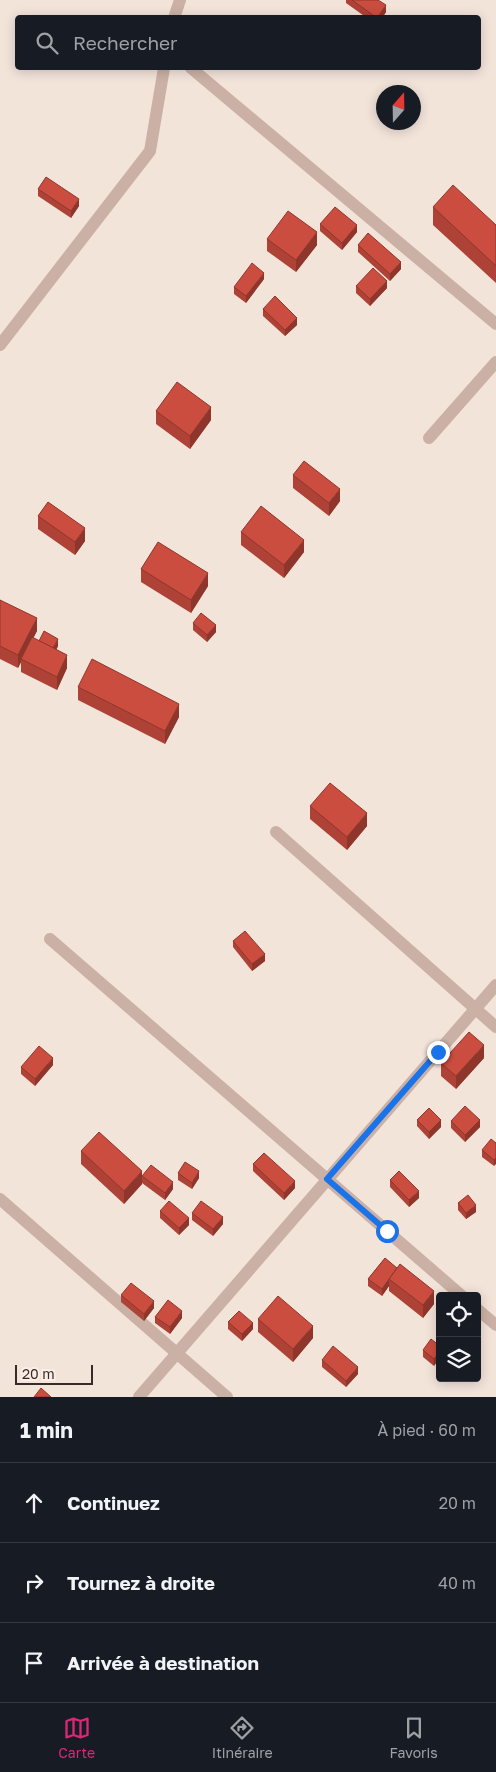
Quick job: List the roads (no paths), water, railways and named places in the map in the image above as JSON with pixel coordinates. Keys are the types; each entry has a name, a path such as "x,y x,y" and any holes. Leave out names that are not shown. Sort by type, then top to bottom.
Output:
{"street":[{"path":"175,15 180,0"},
{"path":"0,345 150,151 164,70"},
{"path":"193,70 496,324"},
{"path":"429,438 496,362"},
{"path":"276,832 496,1028"},
{"path":"50,939 457,1292"},
{"path":"138,1397 496,985"},
{"path":"0,1199 226,1397"},
{"path":"481,1312 496,1325"}]}
